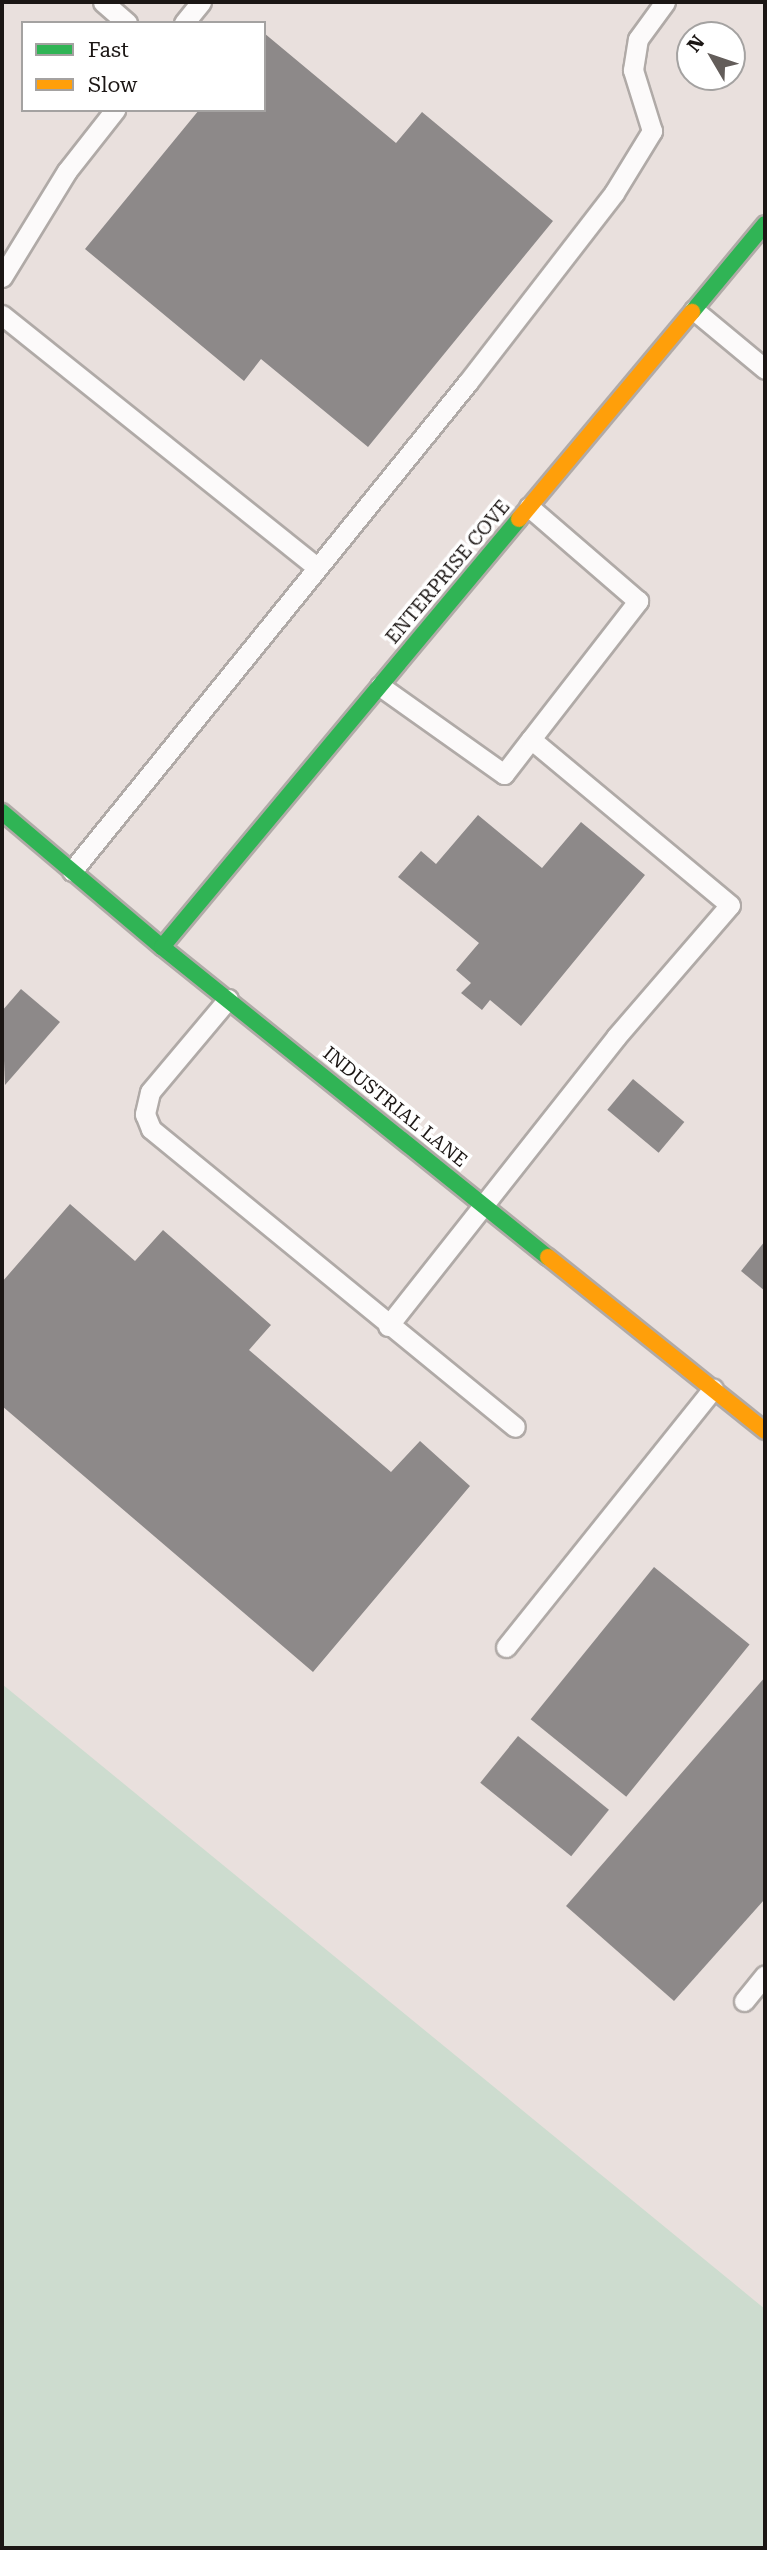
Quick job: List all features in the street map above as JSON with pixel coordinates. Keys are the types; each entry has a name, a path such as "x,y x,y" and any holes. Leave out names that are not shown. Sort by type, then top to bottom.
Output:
{"street":[{"name":"ENTERPRISE COVE","path":"162,947 765,224"},
{"name":"INDUSTRIAL LANE","path":"2,811 162,947 765,1431"}],"lane":[{"path":"103,2 125,21"},
{"path":"186,21 201,2"},
{"path":"72,871 614,193 652,131 633,70 638,39 665,2"},
{"path":"2,277 67,171 113,112"},
{"path":"694,310 765,369"},
{"path":"2,315 317,567"},
{"path":"380,686 504,774 638,601 529,508"},
{"path":"388,1326 486,1206 616,1037 730,905 531,739"},
{"path":"228,999 150,1092 145,1114 151,1129 388,1326 515,1427"},
{"path":"506,1647 713,1389"},
{"path":"744,2001 765,1975"}],"green space":[{"path":"2,1684 765,2309 765,2548 2,2548"}],"building":[{"path":"266,35 396,143 422,112 553,221 368,447 261,359 244,381 85,249 197,112 266,112"},
{"path":"478,815 542,868 581,822 645,875 521,1026 490,1000 482,1010 461,993 471,983 456,970 479,943 398,877 421,851 436,864"},
{"path":"21,989 60,1022 5,1085 2,1011"},
{"path":"633,1079 684,1122 659,1153 607,1110"},
{"path":"70,1204 135,1261 163,1230 271,1325 249,1350 391,1472 420,1441 470,1486 313,1672 2,1406 2,1282"},
{"path":"765,1241 765,1291 741,1271"},
{"path":"654,1567 750,1644 626,1797 531,1719"},
{"path":"765,1677 765,1899 674,2001 566,1906"},
{"path":"518,1736 609,1810 571,1856 480,1783"}],"traffic: fast":[{"path":"692,312 765,224"},
{"path":"162,947 519,519"},
{"path":"2,812 162,947 548,1257"}],"traffic: slow":[{"path":"519,519 692,312"},
{"path":"548,1257 765,1431"}]}
